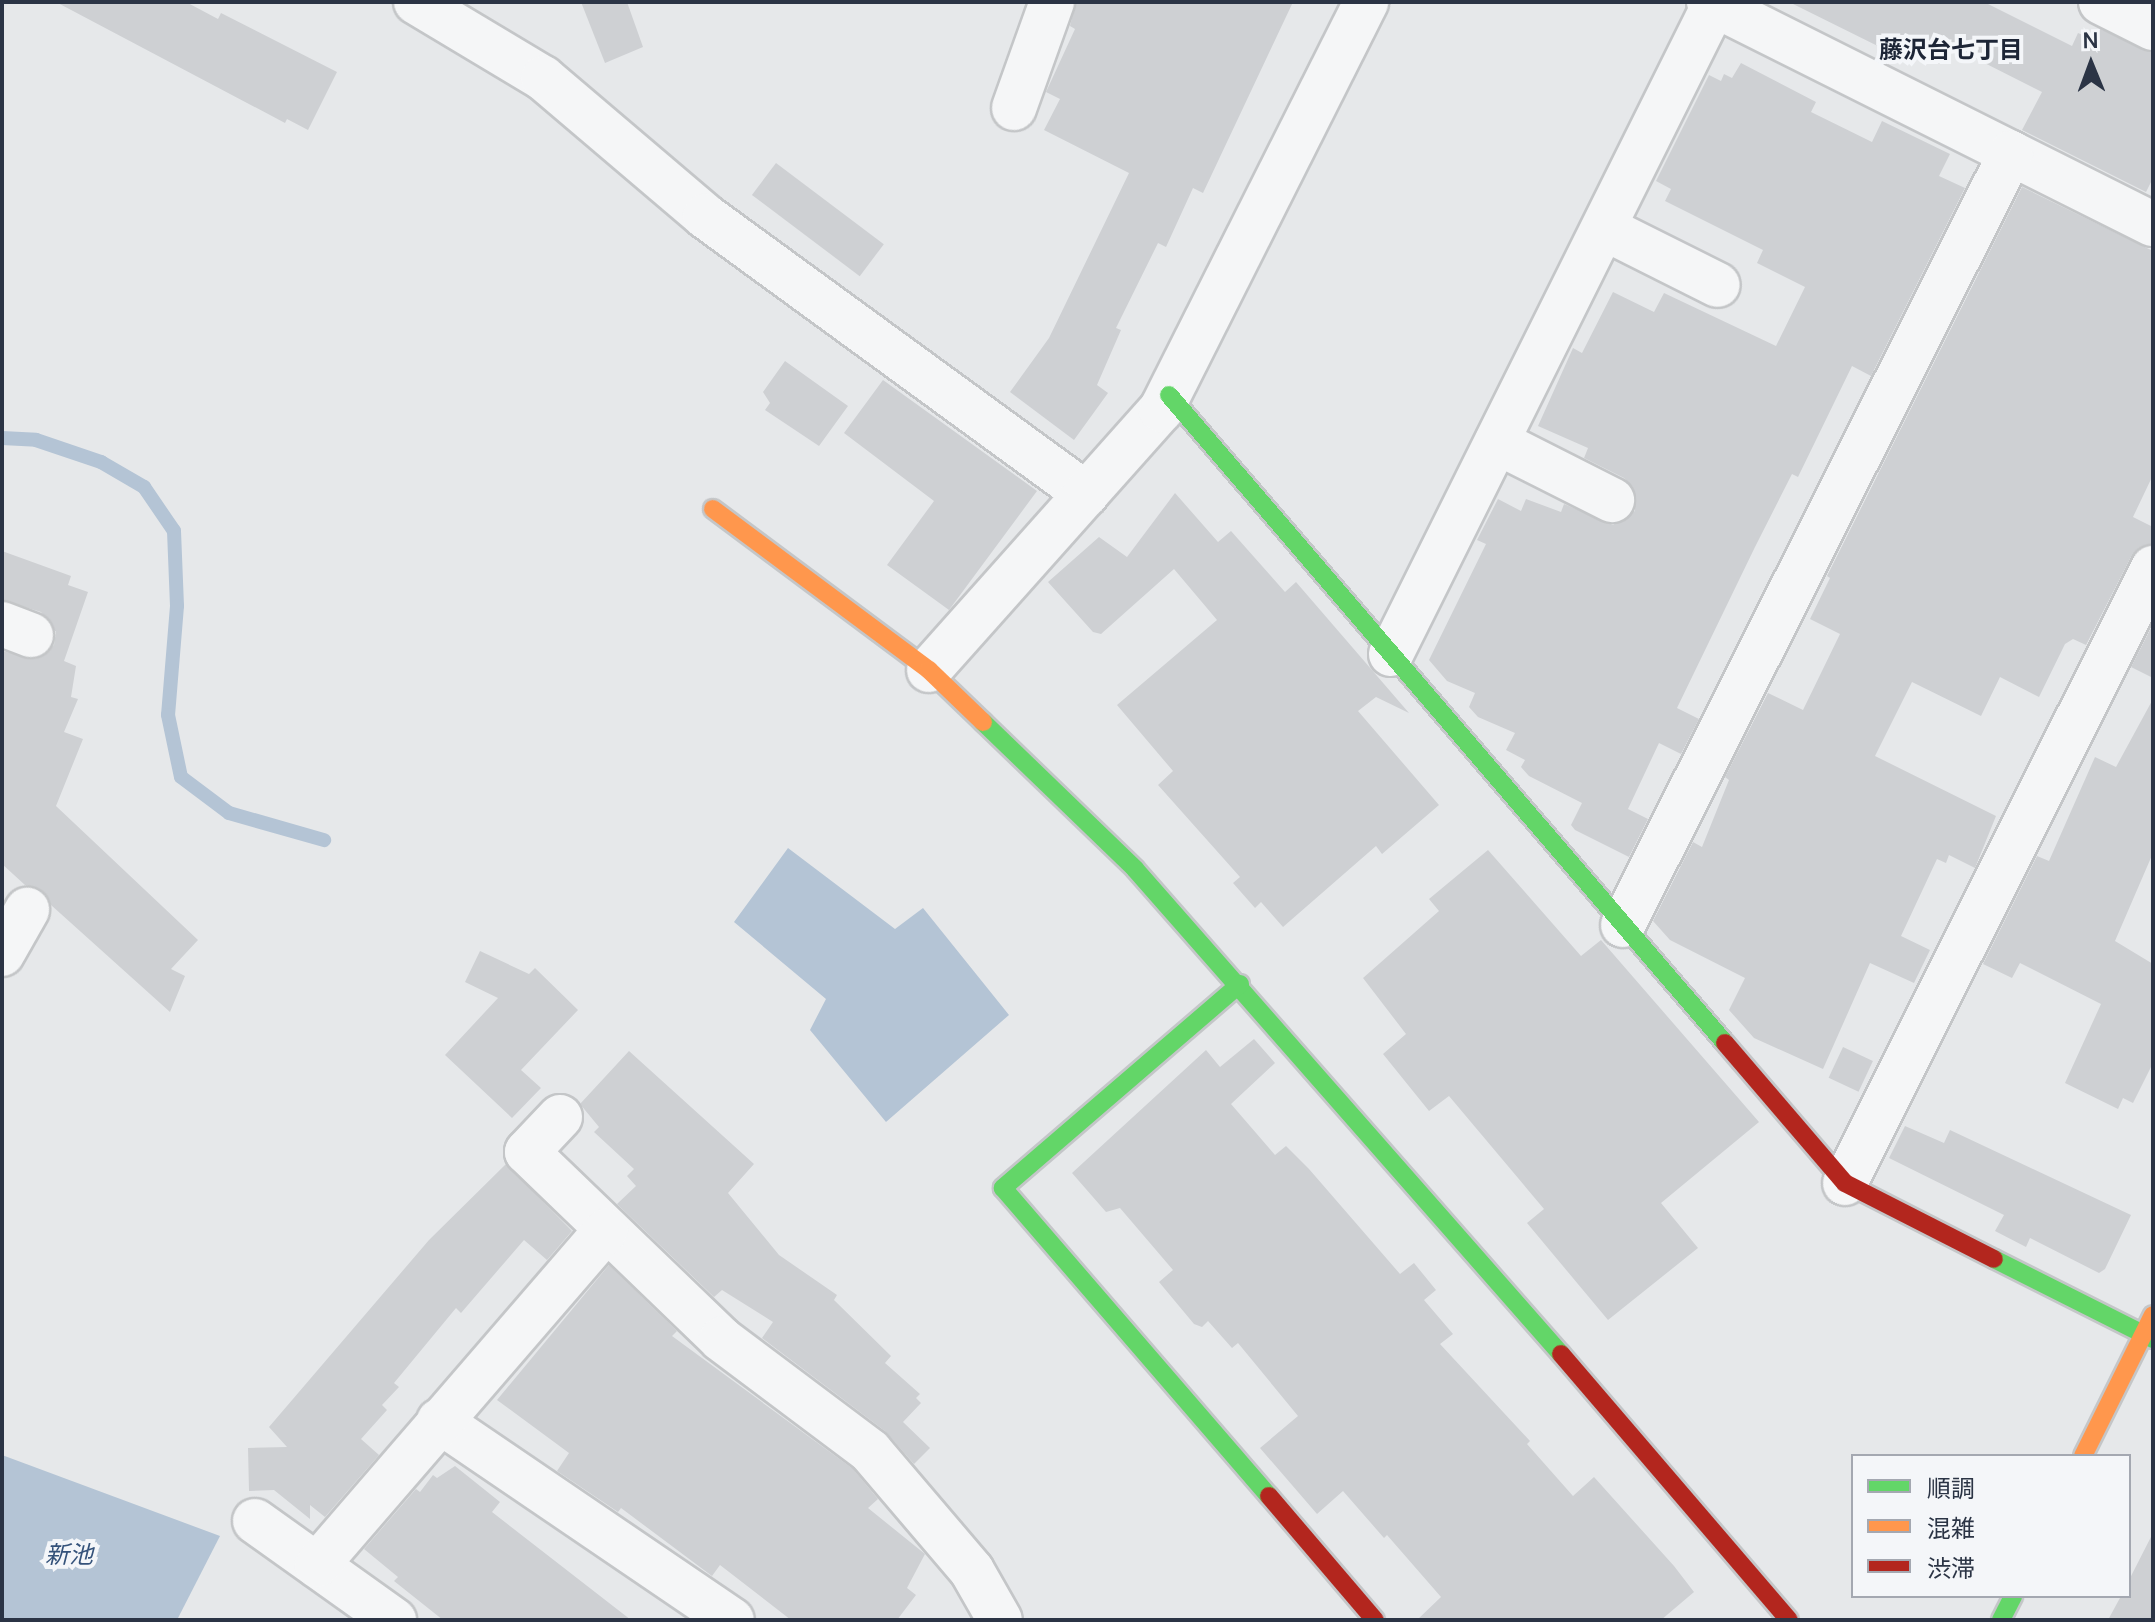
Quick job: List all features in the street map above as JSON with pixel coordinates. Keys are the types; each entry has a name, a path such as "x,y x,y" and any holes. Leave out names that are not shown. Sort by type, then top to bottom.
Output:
{"street":[{"path":"416,2 543,78 705,216 1086,494"},
{"path":"1014,108 1052,2"},
{"path":"929,670 1086,494 1169,395 1366,2"},
{"path":"2101,2 2153,28"},
{"path":"1391,654 1604,228 1712,3 1777,17 2011,153 2153,224"},
{"path":"1623,925 2011,153"},
{"path":"1604,228 1718,285"},
{"path":"1169,395 1845,1183 2148,1336"},
{"path":"1497,442 1612,500"},
{"path":"713,509 929,670 1135,869 1240,984 1789,1620"},
{"path":"1845,1183 2153,568"},
{"path":"2,954 27,910"},
{"path":"1240,984 1003,1188 1375,1620"},
{"path":"560,1117 527,1152 721,1339 870,1451 972,1571 1000,1620"},
{"path":"317,1565 606,1230"},
{"path":"2084,1454 2148,1336 2153,1315"},
{"path":"439,1421 732,1620"},
{"path":"255,1521 317,1565 345,1605 394,1620"},
{"path":"2001,1620 2012,1598"}],"water":[{"path":"788,848 895,929 923,908 1009,1015 886,1122 810,1030 826,999 734,922"},
{"name":"新池","path":"2,1455 220,1536 177,1620 2,1620"}],"building":[{"path":"56,2 186,2 218,19 221,13 337,72 308,130 287,119 285,123"},
{"path":"581,2 627,2 643,47 605,63"},
{"path":"1076,2 1293,2 1203,193 1193,188 1166,247 1158,243 1116,328 1121,330 1097,385 1108,393 1074,440 1010,392 1049,338 1129,173 1044,130 1060,99 1046,92 1075,29 1070,26"},
{"path":"1789,2 1984,2 2072,46 2078,33 2095,40 2100,29 2153,53 2153,178 2146,192 2022,130 2042,92 1945,43 1939,55 1917,43 1908,61"},
{"path":"1741,63 1816,102 1811,112 1872,142 1882,121 1950,154 1939,176 1965,188 1871,376 1852,366 1798,477 1792,474 1755,547 1677,708 1699,719 1681,754 1659,743 1628,809 1648,819 1629,857 1575,830 1571,825 1582,803 1529,776 1521,767 1525,760 1506,750 1515,733 1478,717 1469,707 1475,693 1447,681 1429,660 1486,544 1477,540 1498,499 1521,511 1526,499 1561,512 1564,504 1613,525 1635,511 1633,487 1624,478 1584,458 1588,448 1538,426 1573,348 1582,353 1613,292 1654,312 1664,293 1776,346 1805,287 1757,263 1763,250 1665,201 1671,189 1656,181 1709,75 1721,81 1724,74 1732,78"},
{"path":"776,163 884,244 860,276 752,195"},
{"path":"2022,187 2153,251 2153,475 2133,517 2153,527 2153,543 2131,557 2086,645 2073,639 2065,644 2039,697 2000,677 1981,716 1912,682 1875,756 1996,816 1975,868 1949,855 1946,863 1937,859 1901,936 1930,950 1914,983 1870,963 1823,1069 1754,1038 1729,1010 1745,978 1670,940 1653,921 1693,842 1702,847 1729,780 1725,777 1768,693 1803,710 1840,634 1810,619 1830,578 1827,576"},
{"path":"785,361 848,406 819,446 765,410 770,403 763,392"},
{"path":"883,380 1037,491 949,610 887,565 934,501 844,433"},
{"path":"1175,493 1218,542 1231,531 1285,592 1296,582 1409,713 1376,697 1358,711 1439,805 1382,854 1376,846 1283,927 1261,902 1255,908 1233,883 1240,877 1158,785 1173,771 1117,705 1217,620 1174,569 1101,634 1093,632 1048,582 1099,537 1127,557"},
{"path":"2,551 71,576 68,585 88,592 64,661 76,666 71,697 78,699 64,732 83,739 56,806 198,940 171,969 185,976 170,1012 51,905 40,889 25,885 2,864 2,651 36,659 54,645 56,632 41,612 2,600"},
{"path":"2153,624 2153,678 2131,667"},
{"path":"2153,699 2153,853 2115,941 2153,964 2153,1063 2133,1103 2123,1098 2118,1109 2065,1083 2101,1004 2020,963 2012,978 1983,964 2037,856 2049,861 2095,757 2116,767"},
{"path":"1488,850 1581,956 1601,940 1759,1122 1661,1203 1698,1248 1608,1320 1527,1223 1544,1209 1449,1096 1429,1111 1383,1054 1406,1034 1363,978 1439,911 1429,899"},
{"path":"480,951 529,974 535,968 578,1010 521,1070 541,1088 512,1118 445,1055 498,998 465,982"},
{"path":"1254,1039 1275,1063 1231,1104 1275,1155 1286,1146 1309,1169 1400,1274 1414,1263 1436,1290 1424,1300 1453,1334 1440,1344 1530,1441 1527,1444 1573,1496 1594,1477 1674,1566 1694,1592 1661,1620 1417,1620 1441,1597 1387,1535 1384,1538 1343,1491 1317,1514 1260,1448 1298,1416 1238,1343 1232,1348 1208,1321 1202,1327 1194,1324 1159,1282 1173,1270 1120,1208 1106,1212 1072,1173 1206,1050 1220,1067"},
{"path":"1843,1047 1873,1061 1859,1092 1829,1078"},
{"path":"629,1051 754,1164 728,1193 779,1255 837,1295 834,1300 891,1356 885,1363 920,1394 916,1398 921,1403 903,1422 930,1448 914,1464 885,1431 762,1338 773,1322 722,1290 714,1297 617,1204 636,1186 627,1176 634,1169 594,1132 599,1127 580,1104"},
{"path":"1905,1126 1944,1143 1950,1130 2131,1215 2105,1269 2099,1273 2030,1238 2026,1247 1995,1231 2004,1215 1889,1158"},
{"path":"506,1164 572,1231 547,1260 524,1240 461,1313 456,1308 394,1383 399,1387 382,1405 387,1410 361,1439 379,1455 325,1517 310,1505 310,1519 274,1490 249,1491 248,1448 287,1447 269,1427 429,1240"},
{"path":"609,1265 677,1331 672,1336 853,1469 878,1499 868,1508 925,1554 907,1588 916,1595 897,1620 791,1620 720,1565 712,1576 621,1508 618,1512 557,1471 569,1453 497,1400"},
{"path":"455,1466 500,1502 492,1512 631,1620 443,1620 394,1581 398,1577 364,1549 416,1489 420,1492 433,1475 437,1478"},
{"path":"2153,1533 2153,1620 2108,1620 2120,1598 2131,1598 2131,1576"}],"waterway":[{"path":"2,438 36,440 101,462 144,487 174,531 177,606 168,715 181,777 229,813 324,840"}],"traffic: fast":[{"path":"1169,395 1725,1043"},
{"path":"983,722 1135,869 1561,1354"},
{"path":"1240,984 1003,1188 1269,1496"},
{"path":"1994,1259 2153,1339"},
{"path":"2001,1620 2012,1598"}],"traffic: slow":[{"path":"713,509 929,670 983,722"},
{"path":"2084,1454 2153,1315"}],"traffic: jam":[{"path":"1725,1043 1845,1183 1994,1259"},
{"path":"1561,1354 1789,1620"},
{"path":"1269,1496 1375,1620"}],"district":[{"name":"藤沢台七丁目","path":"1951,49"}]}
